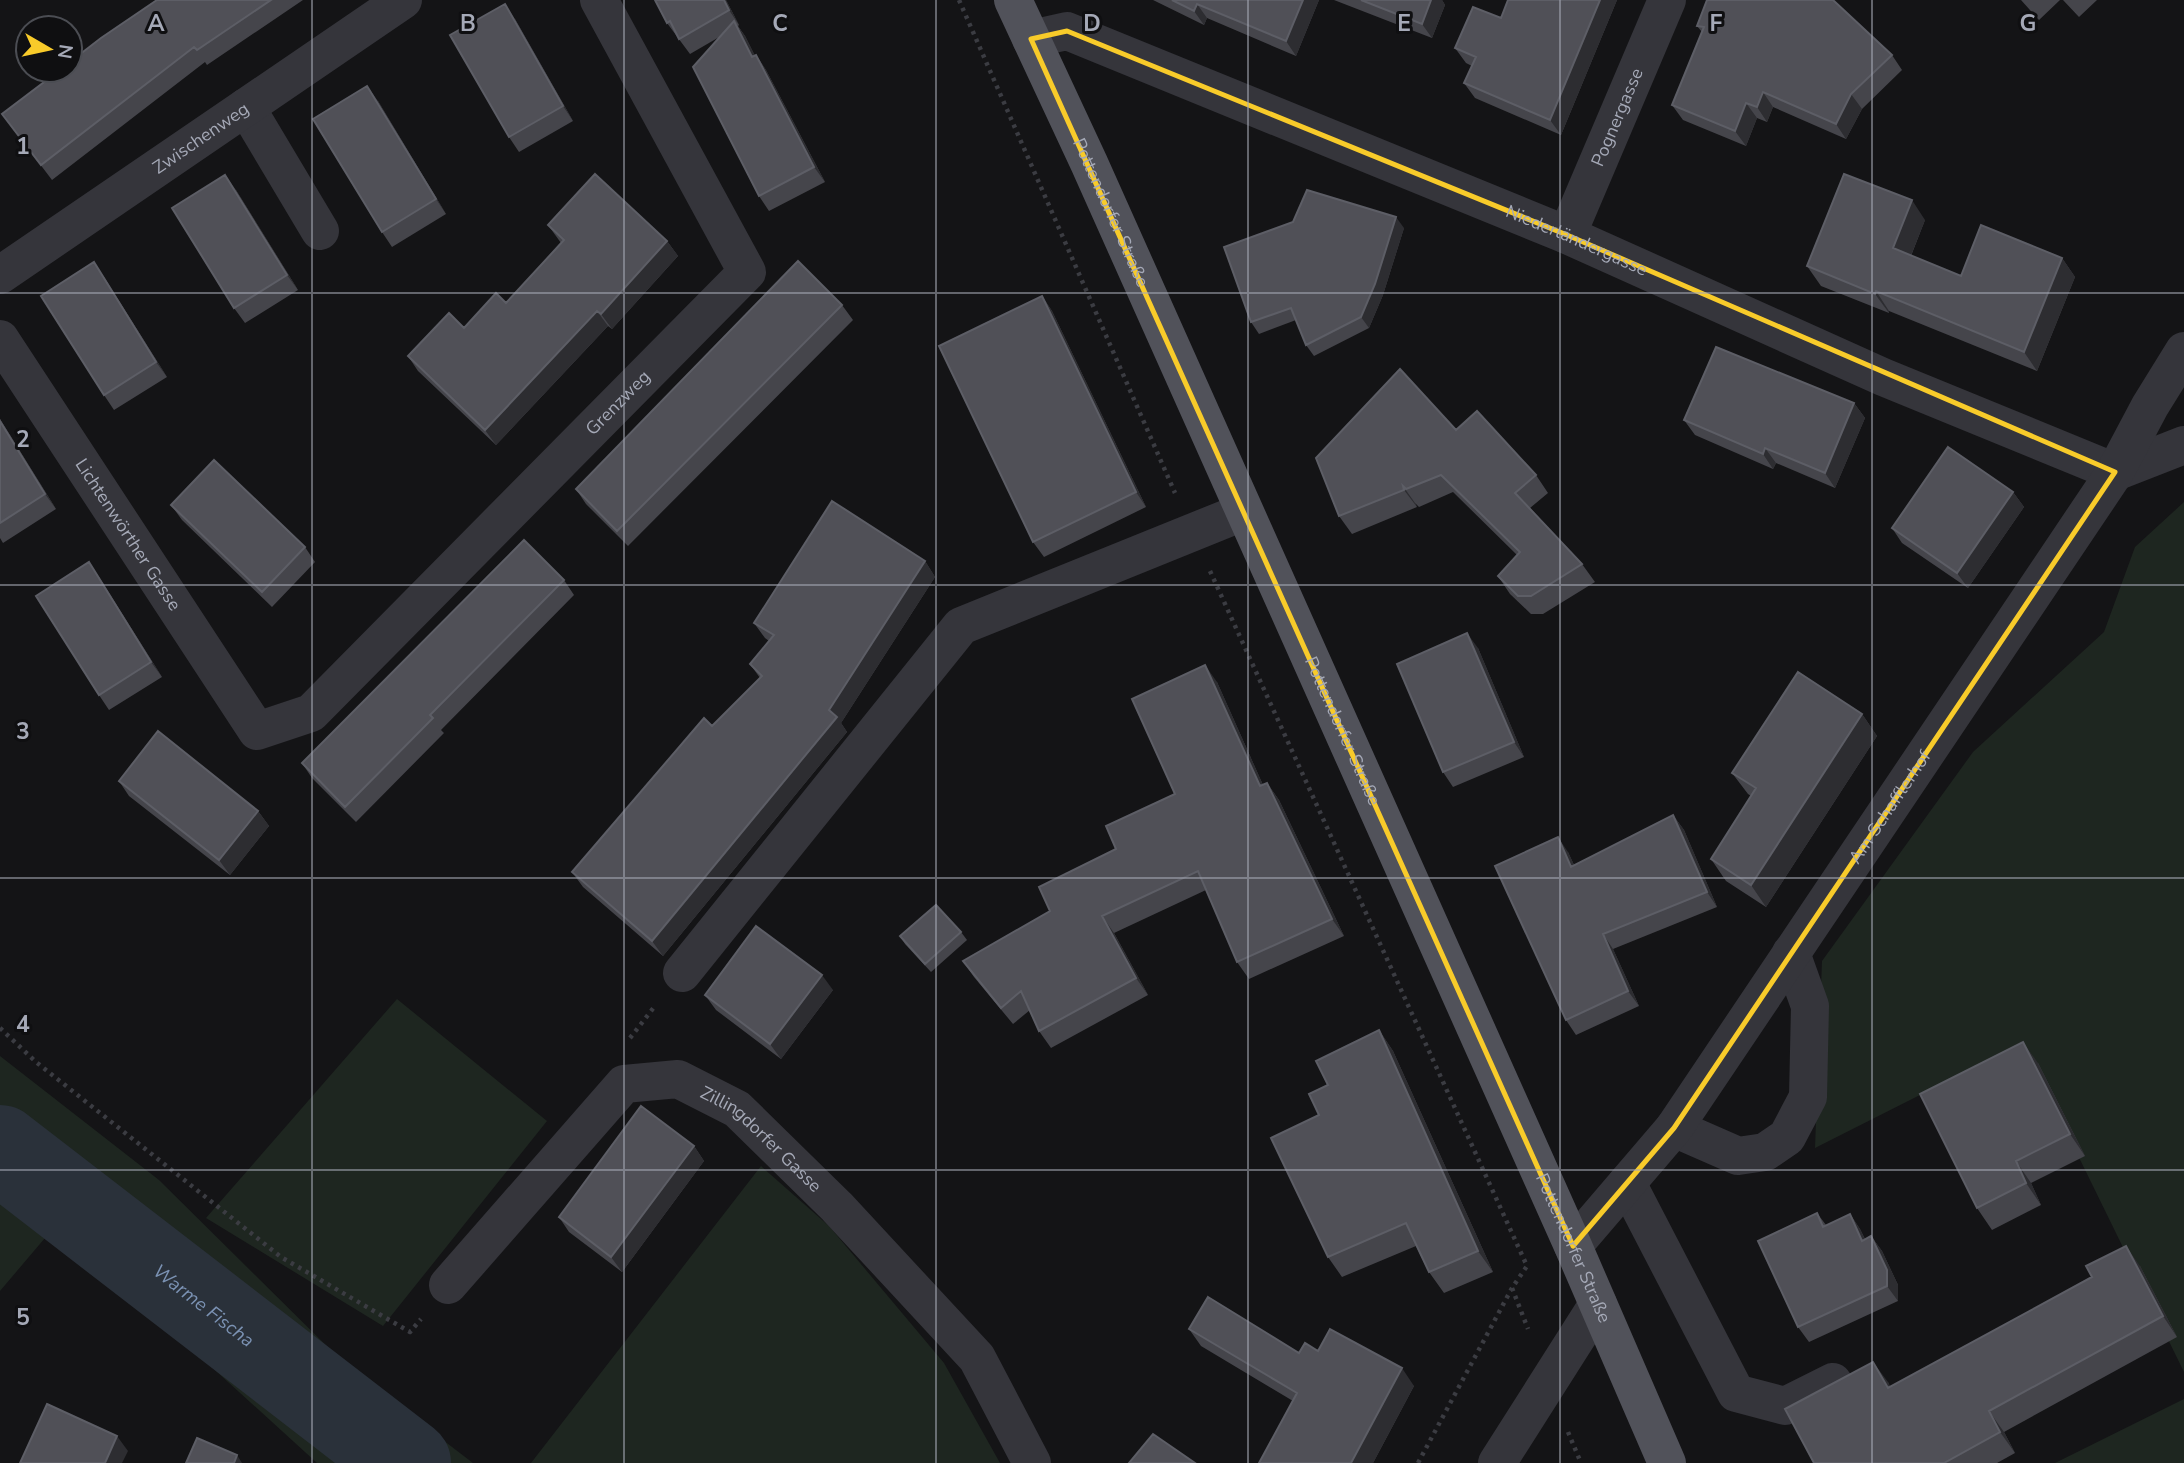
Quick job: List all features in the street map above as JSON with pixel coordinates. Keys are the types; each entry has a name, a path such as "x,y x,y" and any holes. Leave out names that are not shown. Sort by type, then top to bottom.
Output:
{"main road":[{"name":"Pottendorfer Straße","path":"1013,0 1089,163 1667,1463"}],"street":[{"name":"Zwischenweg","path":"0,275 403,0"},
{"name":"Grenzweg","path":"257,730 311,713 747,272 599,0"},
{"name":"Pognergasse","path":"1567,235 1667,0"},
{"name":"Niederländergasse","path":"1031,39 1067,31 1567,235 1883,376 2115,472"},
{"path":"246,107 320,231"},
{"name":"Lichtenwörther Gasse","path":"0,339 257,730"},
{"name":"Am Schafflerhof","path":"1573,1247 1674,1128 2115,472 2150,406 2184,351"},
{"path":"2115,472 2184,444"},
{"path":"682,973 961,626 1243,512"},
{"path":"1674,1128 1738,1156 1766,1152 1787,1137 1808,1097 1810,1006 1791,953"},
{"name":"Zillingdorfer Gasse","path":"624,1083 678,1079 737,1109 837,1207 976,1358 1032,1463"},
{"path":"448,1285 624,1083"},
{"path":"1627,1183 1736,1393 1785,1406 1833,1382"},
{"path":"1497,1463 1598,1304"}],"path":[{"path":"959,0 1192,532 1527,1266 1512,1288 1418,1463"},
{"path":"624,1083 631,1035 682,973"},
{"path":"0,1028 36,1062 281,1257 410,1332 448,1285"},
{"path":"1512,1288 1581,1463"}],"highlighted area":[{"path":"1067,31 1567,235 2115,472 1674,1128 1573,1246 1243,512 1031,39"}],"shaded area":[{"path":"2184,502 2184,1372 2023,1043 1815,1148 1822,961 1973,752 2104,632 2135,547"},
{"path":"397,999 547,1121 383,1326 206,1218"},
{"path":"0,1056 159,1180 350,1369 473,1463 317,1463 56,1225 0,1291"},
{"path":"761,1166 829,1226 944,1363 1000,1463 531,1463"},
{"path":"2184,1399 2184,1463 2055,1463"}],"building":[{"path":"157,0 271,0 197,50 194,47 41,165 2,114 42,84 84,84 84,51"},
{"path":"655,0 724,0 729,10 679,39"},
{"path":"1172,0 1303,0 1286,41 1197,4 1194,11"},
{"path":"1361,0 1431,0 1422,24"},
{"path":"1508,0 1600,0 1550,120 1464,83 1476,57 1455,48 1473,7 1501,18"},
{"path":"1707,0 1833,0 1892,55 1851,94 1836,124 1763,92 1757,107 1746,103 1735,131 1672,105 1704,27 1697,26"},
{"path":"505,4 563,106 509,137 450,35"},
{"path":"734,21 752,57 756,55 814,167 759,196 693,67"},
{"path":"367,86 436,199 382,232 313,119"},
{"path":"595,174 667,241 601,314 597,311 485,430 408,356 449,313 464,328 496,293 506,303 564,240 548,225"},
{"path":"1844,174 1912,200 1893,248 1961,276 1981,225 2062,258 2024,352 1876,291 1875,294 1807,266"},
{"path":"225,175 287,275 234,308 172,208"},
{"path":"1307,190 1396,217 1375,284 1361,317 1306,345 1291,308 1251,322 1224,247 1293,222"},
{"path":"798,261 842,305 617,531 576,489"},
{"path":"94,262 156,362 104,395 41,296"},
{"path":"1042,296 1136,492 1033,542 939,346"},
{"path":"1716,347 1854,403 1825,473 1765,448 1763,454 1684,420"},
{"path":"1400,369 1456,430 1477,411 1536,475 1515,493 1582,564 1531,596 1518,596 1498,576 1520,552 1441,475 1406,489 1403,486 1404,490 1339,516 1316,458"},
{"path":"0,421 45,494 0,523"},
{"path":"1948,447 2013,492 1957,573 1892,528"},
{"path":"214,460 305,547 262,592 171,505"},
{"path":"832,501 925,561 829,710 837,717 652,941 572,872 704,718 712,726 762,676 750,664 774,635 754,623"},
{"path":"524,540 564,580 430,715 433,718 345,807 302,763"},
{"path":"89,562 151,662 99,695 36,596"},
{"path":"1467,633 1514,742 1443,772 1397,664"},
{"path":"1205,665 1260,786 1267,783 1332,919 1237,962 1198,871 1102,916 1136,978 1039,1031 1021,991 1001,1008 963,961 1050,911 1039,887 1116,849 1106,826 1175,794 1132,699"},
{"path":"1798,672 1862,714 1751,885 1711,859 1756,788 1732,773"},
{"path":"158,731 258,811 219,860 119,781"},
{"path":"1673,815 1707,892 1603,934 1628,991 1566,1020 1495,866 1558,837 1571,867"},
{"path":"936,905 961,932 925,964 900,936"},
{"path":"756,926 822,975 770,1044 705,995"},
{"path":"1379,1030 1478,1251 1429,1272 1406,1223 1328,1257 1271,1138 1319,1115 1309,1094 1328,1085 1316,1061"},
{"path":"2023,1042 2070,1134 2016,1161 2026,1183 1977,1208 1920,1094"},
{"path":"641,1106 694,1146 611,1257 559,1217"},
{"path":"1817,1213 1823,1227 1850,1214 1862,1241 1871,1236 1887,1270 1887,1286 1798,1327 1758,1241"},
{"path":"2126,1246 2163,1316 1989,1411 2000,1432 1944,1463 1814,1463 1785,1409 1873,1362 1888,1388 2092,1277 2086,1266"},
{"path":"1208,1297 1299,1353 1305,1343 1318,1351 1330,1329 1402,1368 1351,1463 1259,1463 1297,1393 1189,1329"},
{"path":"47,1404 117,1436 105,1463 20,1463"},
{"path":"1153,1434 1195,1463 1129,1463"},
{"path":"197,1438 237,1455 234,1463 186,1463"}],"waterway":[{"name":"Warme Fischa","path":"0,1149 407,1463"}]}
